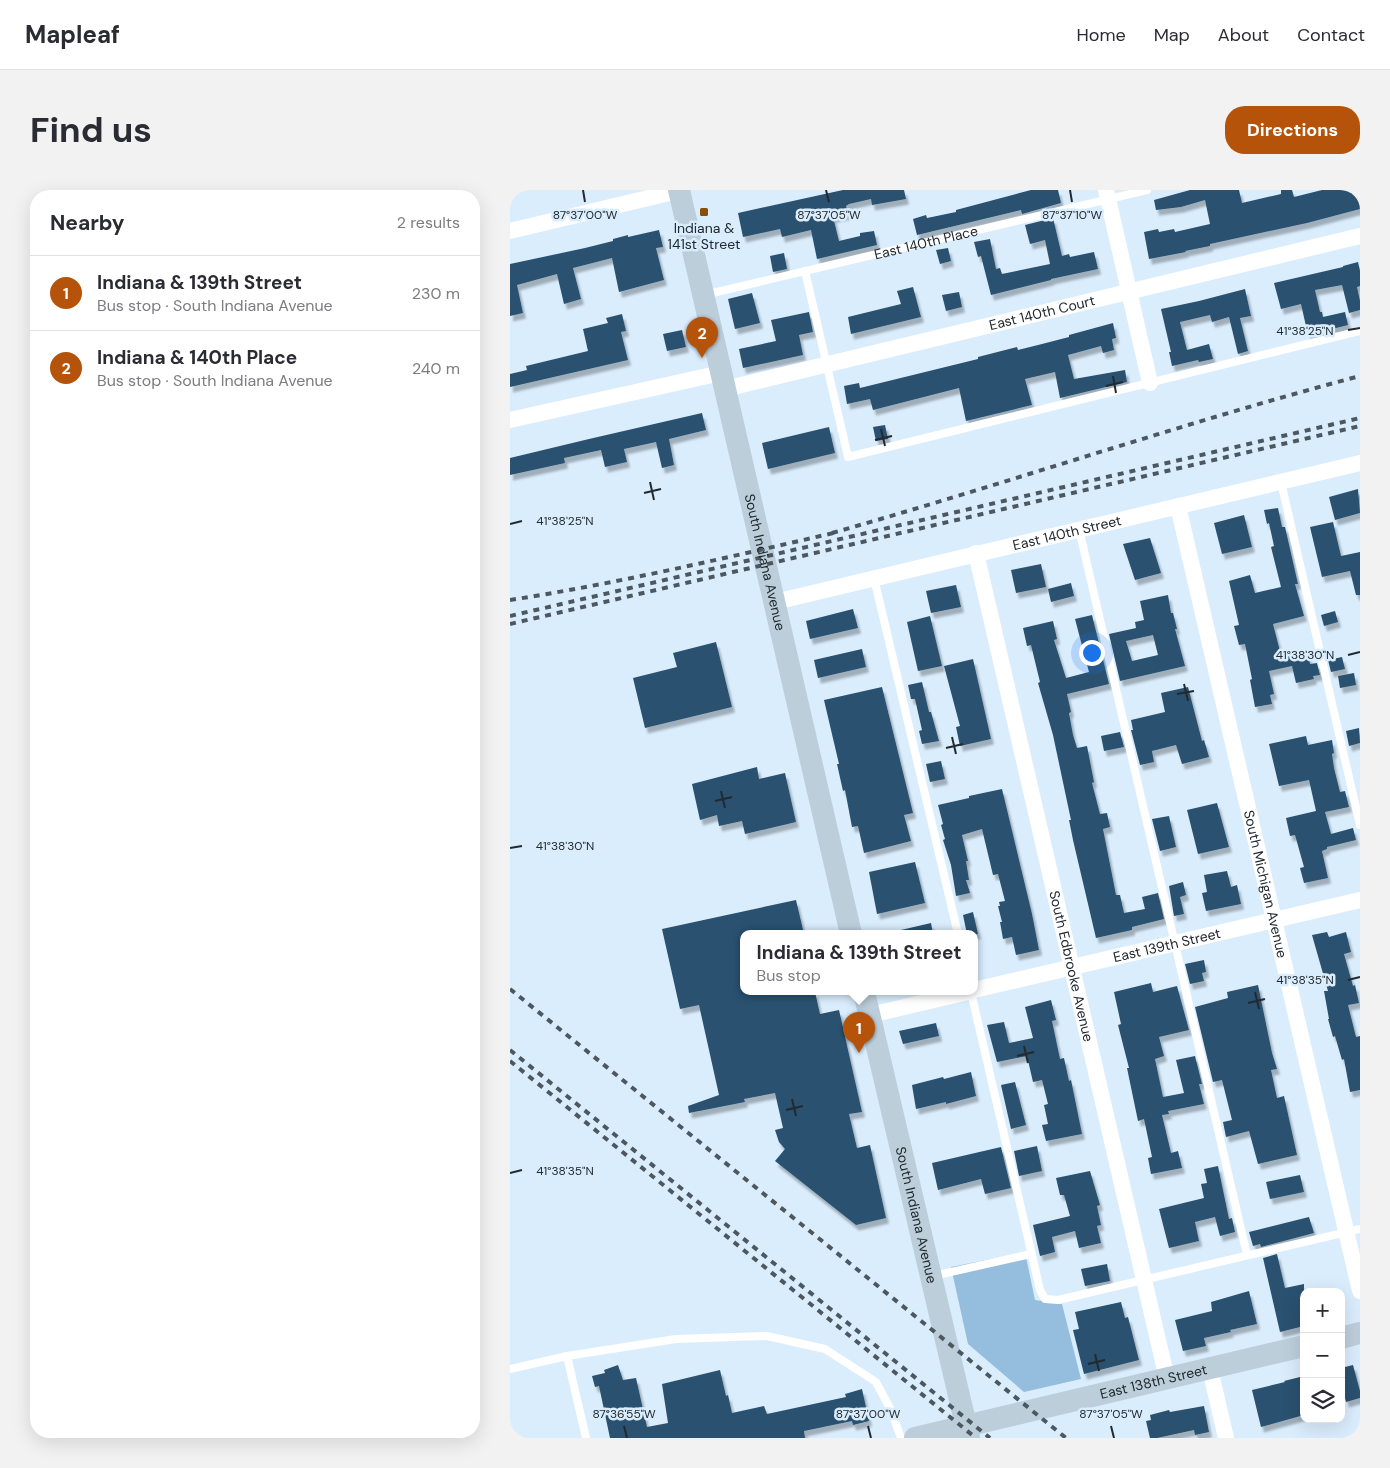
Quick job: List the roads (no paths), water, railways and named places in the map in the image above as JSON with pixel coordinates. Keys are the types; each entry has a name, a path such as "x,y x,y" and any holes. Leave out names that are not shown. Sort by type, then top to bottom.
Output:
{"main road":[{"name":"South Indiana Avenue","path":"680,190 850,930"},
{"name":"South Indiana Avenue","path":"865,995 968,1432"},
{"path":"1345,1337 1360,1333"},
{"name":"East 138th Street","path":"915,1438 968,1432 1167,1379 1300,1347"}],"street":[{"path":"510,231 680,190"},
{"path":"1107,195 1150,383"},
{"name":"East 140th Court","path":"723,381 826,364 1360,236"},
{"path":"510,420 723,381"},
{"name":"East 140th Street","path":"775,602 1360,463"},
{"name":"South Michigan Avenue","path":"1178,506 1274,920 1353,1230 1360,1292"},
{"name":"South Edbrooke Avenue","path":"976,553 1167,1379"},
{"name":"East 139th Street","path":"978,989 1360,900"},
{"name":"East 139th Street","path":"870,1015 954,995"},
{"path":"1210,1369 1226,1438"}],"lane":[{"name":"East 140th Place","path":"703,296 1107,195 1147,190"},
{"path":"805,271 848,457 1360,331"},
{"path":"1281,482 1360,825"},
{"path":"1079,529 1247,1255"},
{"path":"874,578 957,930"},
{"path":"972,995 1041,1295 1045,1299 1058,1300 1353,1230"},
{"path":"932,1277 1032,1254"},
{"path":"510,1369 567,1356 676,1339 767,1336 824,1349 876,1382 891,1410 901,1438"},
{"path":"567,1356 586,1438"}],"railway":[{"path":"832,533 1227,413 1360,376"},
{"path":"510,616 1360,418"},
{"path":"510,624 1360,426"},
{"path":"510,600 633,578 838,532"},
{"path":"510,989 1066,1438"},
{"path":"510,1050 990,1438"},
{"path":"510,1061 976,1438"}],"place":[{"name":"Indiana & 141st Street","path":"704,212"},
{"name":"Indiana & 140th Place","path":"702,358"},
{"name":"Indiana & 139th Street","path":"859,1053"}]}
